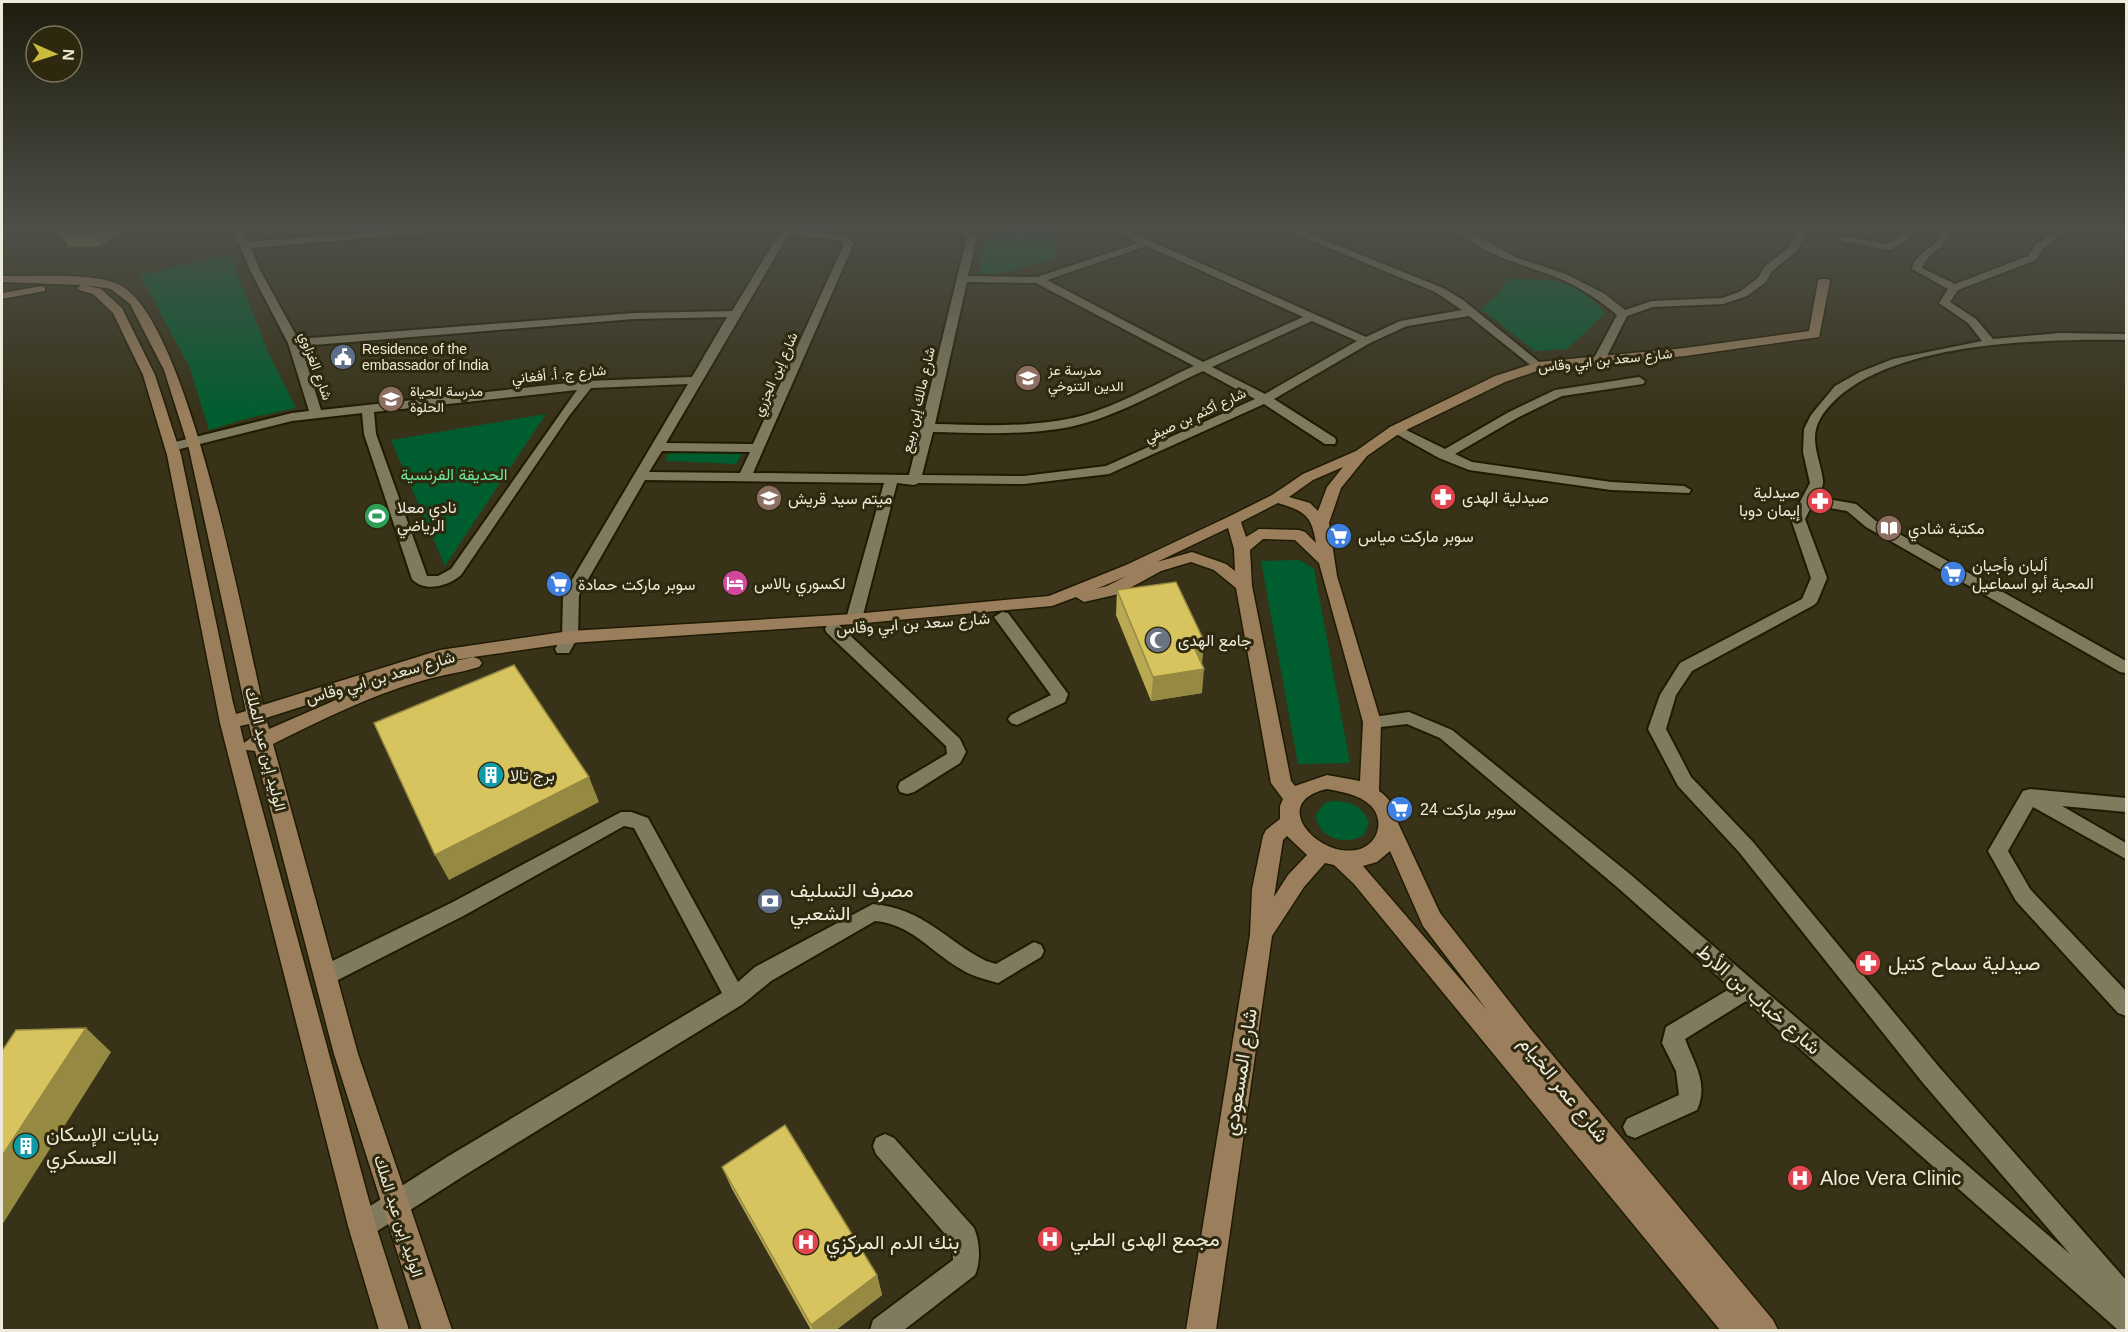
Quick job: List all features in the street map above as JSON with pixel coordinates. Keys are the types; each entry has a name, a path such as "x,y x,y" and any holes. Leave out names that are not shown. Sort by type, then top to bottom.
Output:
{"street":[{"name":"الوليد إبن عبد الملك","path":"97,291 118,311 149,375 173,451 229,723 362,1226 394,1330"},
{"name":"الوليد إبن عبد الملك","path":"121,291 135,302 170,370 195,445 262,740 346,1054 437,1330"},
{"name":"شارع الغزاوي","path":"268,291 294,343 317,416"},
{"path":"566,643 571,595 749,291"},
{"name":"شارع إبن الجزري","path":"746,477 828,291"},
{"name":"شارع مالك إبن ربيع","path":"914,480 959,291"},
{"path":"1061,291 1206,366 1265,399 1330,441"},
{"path":"1255,291 1366,340"},
{"path":"1441,291 1459,302 1538,366"},
{"path":"1592,291 1623,314"},
{"path":"1600,358 1623,314 1652,304 1723,301 1747,291"},
{"name":"شارع سعد بن ابي وقاس","path":"229,723 440,656 1052,601 1132,568 1233,520 1277,498 1308,477 1361,454 1395,430 1500,379 1538,366 1600,358 1684,352 1815,334 1822,291"},
{"path":"1952,291 1944,303 1972,321 1990,343"},
{"name":"شارع أكثم بن صيفي","path":"640,476 1024,480 1109,470 1265,399 1366,340 1404,323 1471,312"},
{"path":"294,343 633,316 735,314"},
{"path":"928,428 986,429 1058,425 1106,411 1311,316"},
{"path":"2127,337 2095,336 1990,343 1928,354 1872,370 1839,389 1813,420 1808,452 1817,483 1798,519 1819,578 1809,602 1686,667 1668,696 1658,729 1684,781 1746,847 1931,1075 2127,1299"},
{"name":"شارع ج. أ. أفغاني","path":"173,451 317,416 368,408 588,385 697,380"},
{"path":"1444,455 1513,415 1559,393 1572,389 1639,381"},
{"path":"368,408 370,434 420,579 435,582 456,572 558,424 588,385"},
{"path":"1395,430 1469,466 1611,486 1684,490"},
{"path":"657,447 759,448"},
{"path":"1361,454 1334,487 1321,523 1326,561 1372,722 1369,793"},
{"path":"854,619 891,480"},
{"path":"1277,498 1305,506 1321,523"},
{"path":"1807,500 1851,507 1871,524 2127,668"},
{"path":"1233,520 1242,549 1244,586 1281,783 1294,798"},
{"path":"1242,549 1259,534 1299,535 1326,561"},
{"name":"شارع سعد بن ابي وقاس","path":"237,752 317,713 377,688 457,666 566,643 833,629 1002,617 1113,590 1155,568 1192,557 1220,567 1244,586"},
{"path":"1002,617 1060,694 1059,699 1017,718"},
{"path":"833,629 954,743 957,752 954,758 907,787"},
{"name":"شارع خباب بن الأرط","path":"1372,722 1409,718 1446,734 1624,881 2127,1320"},
{"path":"1327,782 1349,784 1369,793 1389,816 1391,829 1388,840 1370,855 1331,855 1302,839 1290,822 1290,809 1294,798 1313,784 1327,782"},
{"path":"2030,796 2127,805"},
{"path":"2030,796 2127,852"},
{"path":"2030,796 1998,851 2023,896 2127,1006"},
{"path":"326,975 458,909 621,819 631,819 641,823 735,997"},
{"name":"شارع المسعودي","path":"1201,1330 1261,935 1263,889 1273,836 1290,822"},
{"name":"شارع عمر الخيام","path":"1391,829 1431,919 1521,1036 1763,1330"},
{"path":"1261,935 1296,881 1331,855"},
{"name":"شارع عمر الخيام","path":"1331,855 1362,878 1739,1330"},
{"path":"362,1226 735,997 763,974 873,912 890,912 922,927 971,967 986,972 998,974 1034,951"},
{"path":"1635,1126 1689,1102 1691,1093 1688,1070 1685,1060 1673,1042 1674,1034 1748,989"},
{"path":"883,1330 966,1266 965,1237 885,1146"}],"green space":[{"path":"149,291 244,291 268,352 296,408 249,418 209,430 190,368"},
{"path":"1499,291 1582,291 1605,314 1567,349 1535,351 1481,309"},
{"name":"الحديقة الفرنسية","path":"546,414 445,566 391,440"},
{"path":"671,449 744,450 736,464 665,461"},
{"path":"1300,560 1314,569 1350,763 1298,764 1261,561"},
{"path":"1331,801 1350,803 1360,808 1369,823 1364,835 1341,840 1327,835 1321,829 1316,814 1324,804"}],"building":[{"name":"جامع الهدى","path":"1176,582 1204,641 1192,643 1204,669 1153,677 1117,590"},
{"name":"برج تالا","path":"514,665 589,777 435,855 374,723"},
{"path":"86,1028 2,1156 2,1051 16,1030"},
{"path":"785,1125 877,1275 811,1325 722,1167"}],"place":[{"name":"Residence of the embassador of India","path":"343,357"},
{"name":"مدرسة عز الدين التنوخي","path":"1028,378"},
{"name":"مدرسة الحياة الحلوة","path":"391,399"},
{"name":"صيدلية الهدى","path":"1443,497"},
{"name":"ميتم سيد قريش","path":"769,498"},
{"name":"صيدلية إيمان دوبا","path":"1820,501"},
{"name":"نادي معلا الرياضي","path":"377,516"},
{"name":"مكتبة شادي","path":"1889,528"},
{"name":"سوبر ماركت مياس","path":"1339,536"},
{"name":"ألبان وأجبان المحبة أبو اسماعيل","path":"1953,574"},
{"name":"لكسوري بالاس","path":"735,583"},
{"name":"سوبر ماركت حمادة","path":"559,584"},
{"name":"جامع الهدى","path":"1158,640"},
{"name":"برج تالا","path":"491,775"},
{"name":"سوبر ماركت 24","path":"1400,809"},
{"name":"مصرف التسليف الشعبي","path":"770,901"},
{"name":"صيدلية سماح كتيل","path":"1868,963"},
{"name":"بنايات الإسكان العسكري","path":"26,1146"},
{"name":"Aloe Vera Clinic","path":"1800,1178"},
{"name":"مجمع الهدى الطبي","path":"1050,1239"},
{"name":"بنك الدم المركزي","path":"806,1242"}]}
